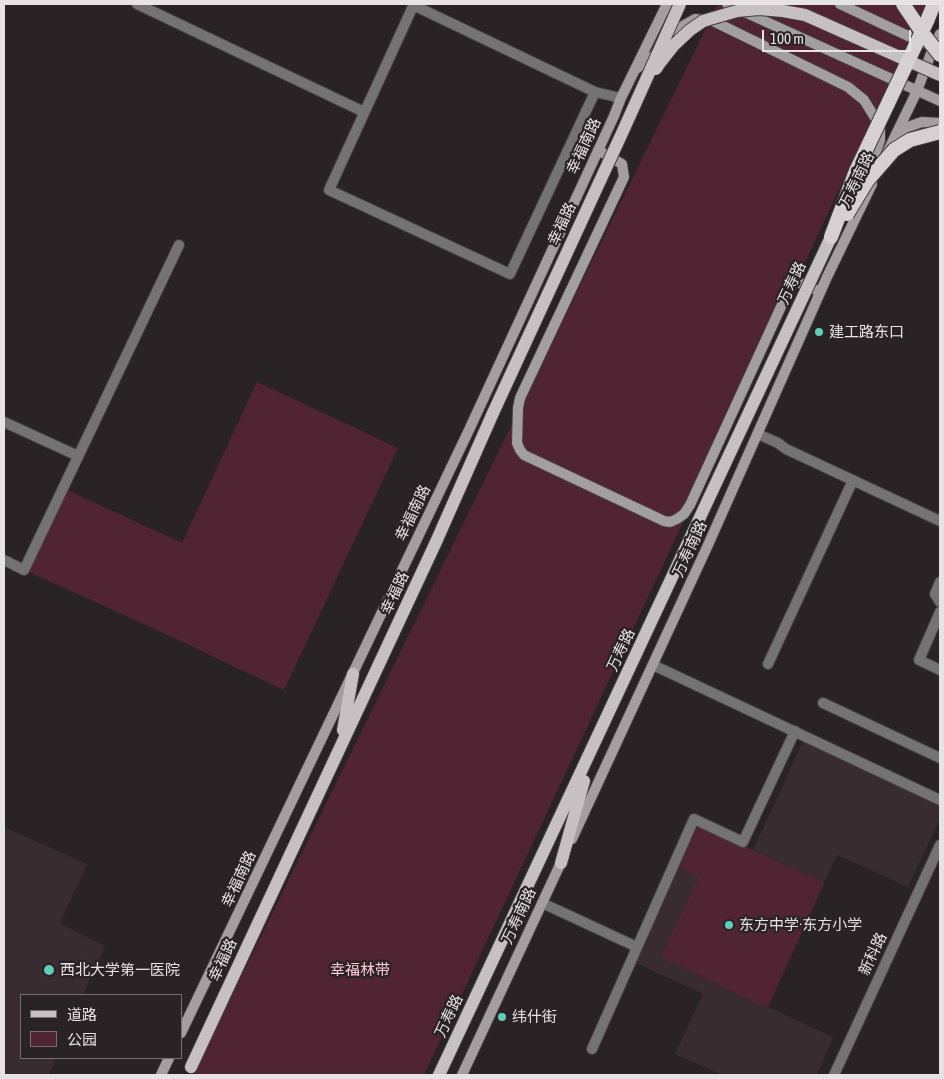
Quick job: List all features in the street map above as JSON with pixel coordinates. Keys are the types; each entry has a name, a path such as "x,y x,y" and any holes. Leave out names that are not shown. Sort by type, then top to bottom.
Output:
{"highway":[{"path":"901,4 938,51"},
{"path":"933,4 940,14"},
{"path":"831,237 856,171 927,21 933,4"},
{"path":"831,237 867,182 894,150 910,140 940,132"}],"main road":[{"name":"幸福南路","path":"182,1031 469,430 614,116 620,98 667,4"},
{"path":"623,131 680,4"},
{"path":"727,4 940,101"},
{"path":"840,4 938,51"},
{"path":"623,131 659,64 674,45 690,30 704,21 737,11 759,8 804,16 940,75"},
{"path":"635,70 660,51 679,28 695,20 712,21 848,87 864,100 880,126 880,140 868,169 868,193"},
{"name":"万寿南路","path":"462,1075 708,545 820,292 938,51 940,34"},
{"path":"894,138 905,128 922,122 940,123"},
{"name":"幸福路","path":"191,1067 436,542 493,413 623,131"},
{"path":"598,150 622,164 624,177 520,398 517,443 524,456 664,521 670,522 677,519 684,514 690,505 791,285 794,282 798,282 820,292"},
{"name":"万寿路","path":"439,1075 831,237"},
{"path":"341,746 353,674"},
{"path":"561,863 594,745"},
{"path":"161,1075 169,1059"}],"street":[{"path":"137,4 364,112"},
{"path":"595,92 510,274 329,190 414,4 595,92 620,98"},
{"path":"4,560 24,570 179,245"},
{"path":"4,422 78,456"},
{"path":"758,434 940,521"},
{"path":"768,664 853,480"},
{"path":"940,582 935,594 940,602"},
{"path":"940,612 920,660 940,670"},
{"path":"653,665 940,800"},
{"path":"823,703 940,758"},
{"path":"592,1049 694,819 743,842 795,731"},
{"name":"新科路","path":"834,1075 940,845"},
{"path":"542,903 637,947"}],"shaded area":[{"name":"东方中学·东方小学","path":"804,739 940,805 940,819 908,887 837,855 768,1007 833,1037 817,1075 722,1075 675,1054 703,994 636,963 698,825 753,850"},
{"name":"西北大学第一医院","path":"4,827 87,864 60,923 105,946 83,994 20,994 20,1059 56,1059 49,1075 4,1075"}],"green space":[{"name":"幸福林带","path":"718,4 926,4 424,1075 193,1075"},
{"path":"257,382 398,448 284,690 29,572 67,490 182,543"},
{"path":"698,825 824,883 768,1007 762,1006 661,957 699,877 679,868"}],"place":[{"name":"建工路东口","path":"819,332"},
{"name":"东方中学·东方小学","path":"729,925"},
{"name":"西北大学第一医院","path":"49,970"},
{"name":"纬什街","path":"502,1017"}]}
